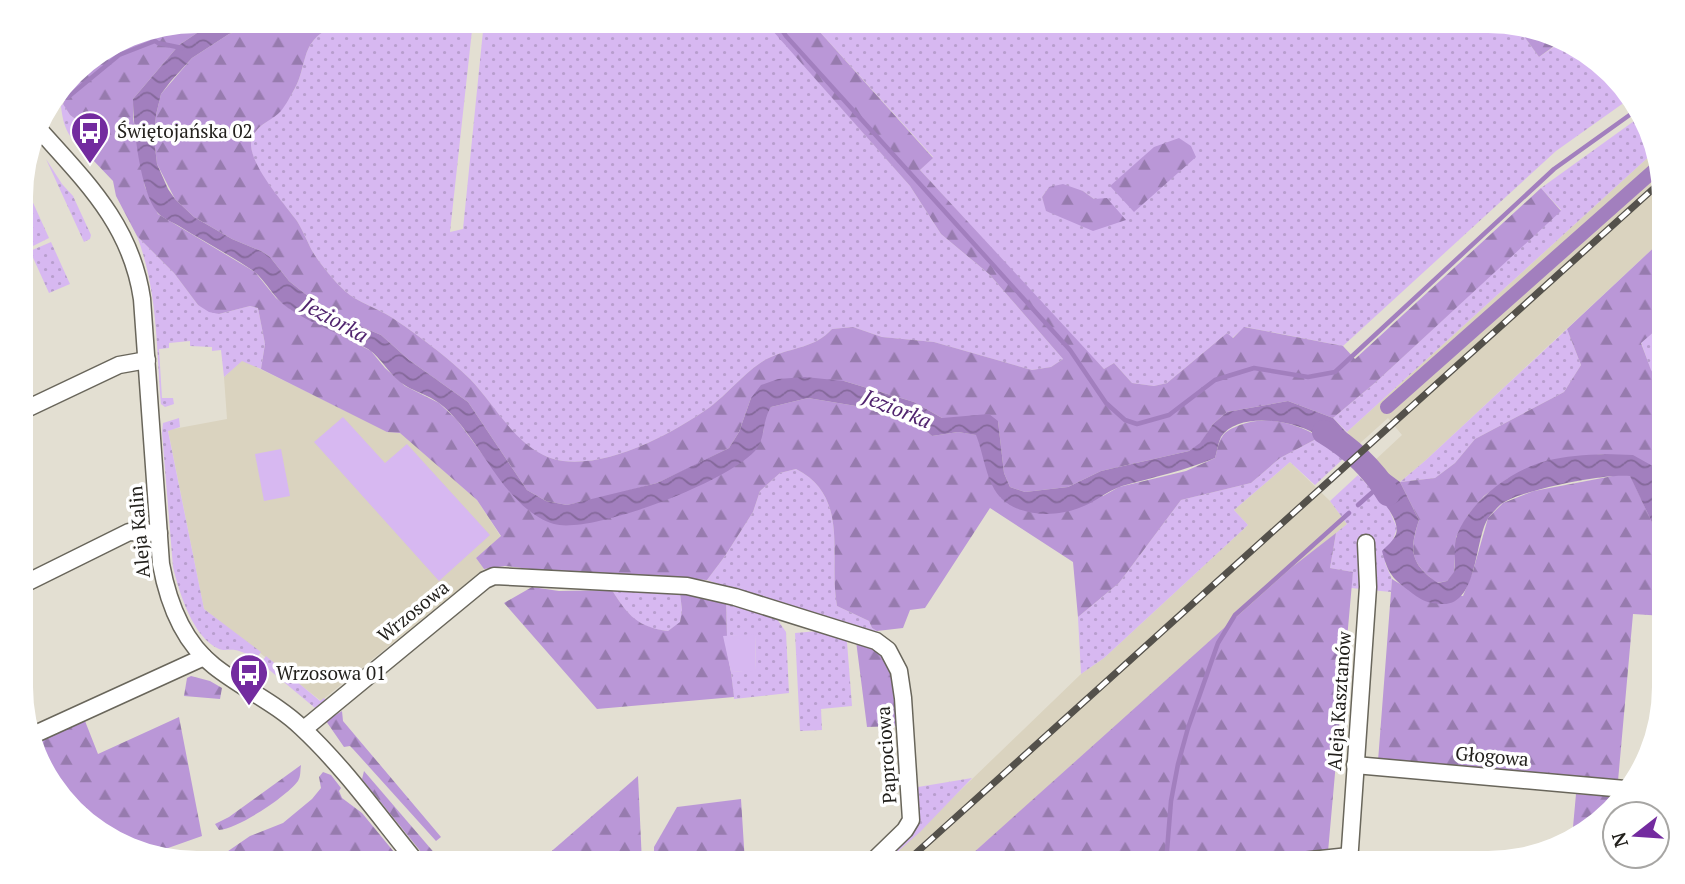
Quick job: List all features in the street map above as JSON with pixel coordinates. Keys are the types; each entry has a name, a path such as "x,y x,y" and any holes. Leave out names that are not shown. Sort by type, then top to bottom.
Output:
{"street":[{"name":"Aleja Kalin","path":"45,137 114,218 127,244 140,282 161,564 169,598 184,632 204,657 230,678 277,706 304,729 345,774 407,851"},
{"path":"34,406 119,365 147,360"},
{"path":"33,579 130,532 159,533"},
{"name":"Aleja Kasztanów","path":"1350,850 1368,587 1366,543"},
{"name":"Paprociowa","path":"485,580 505,575 687,586 735,597 876,641 888,650 899,671 911,820 885,850"},
{"name":"Wrzosowa","path":"304,729 485,580"},
{"path":"40,732 204,657"},
{"name":"Głogowa","path":"1355,765 1616,788"}],"shaded area":[{"path":"472,33 450,232 463,229 483,33 776,33 910,186 941,234 989,274 1063,359 1051,367 1032,370 934,342 882,337 853,327 832,329 811,344 763,361 710,407 659,438 600,459 581,462 548,457 534,450 510,429 470,379 442,355 391,317 350,295 341,287 314,254 297,221 256,164 251,145 254,133 287,102 297,85 309,48 320,35"},
{"path":"821,33 1488,33 1525,37 1539,57 1554,47 1561,50 1596,74 1622,104 1556,151 1343,346 1245,327 1232,338 1227,333 1167,383 1154,386 1132,383 1114,363 1104,369 920,170 933,157","holes":["1049,187 1083,191 1094,199 1059,216 1047,211 1042,197"]},
{"path":"63,104 70,115 89,129 93,137 92,159 67,130 62,116"},
{"path":"1633,122 1647,159 1347,432 1333,418 1376,382 1561,210 1541,188"},
{"path":"46,159 73,196 91,235 90,239 84,242"},
{"path":"1647,159 1652,197 1652,249 1426,460 1400,482 1373,462 1402,435 1388,418 1358,445 1347,432"},
{"path":"34,205 49,238 34,246"},
{"path":"137,236 174,273 198,305 219,314 250,306 258,308 265,344 261,369 242,361 224,377 221,350 212,351 212,347 190,346 190,341 169,343 169,348 159,349 162,398 173,398 174,404 165,407 161,404 153,298"},
{"path":"51,242 70,284 49,293 34,260 34,249"},
{"path":"1567,329 1581,365 1564,392 1475,439 1455,463 1435,478 1400,482 1426,460"},
{"path":"1652,333 1652,372 1651,371 1641,342"},
{"path":"242,360 387,431 400,432 477,500 501,537 476,558 484,569 321,701 204,609 168,430 227,419 224,377"},
{"path":"343,417 385,463 407,444 490,535 439,581 314,442"},
{"path":"179,418 180,427 168,431 204,609 261,652 256,659 238,651 219,649 210,643 188,613 179,589 173,567 162,432 163,423"},
{"path":"1320,437 1343,459 1315,485 1290,462 1234,510 1248,525 1104,658 1081,674 1078,617 1119,583 1181,500 1251,483 1280,458"},
{"path":"281,449 290,496 264,501 255,454"},
{"path":"1290,462 1330,501 1347,524 976,850 898,850 1081,674 1104,658 1248,525 1234,510"},
{"path":"796,469 813,481 824,495 831,512 837,606 869,621 877,631 870,632 707,580 753,512 760,491 780,473"},
{"path":"1358,475 1388,507 1397,528 1385,563 1392,579 1391,592 1351,588 1353,572 1330,568 1336,533 1347,524 1330,501"},
{"path":"612,590 680,593 680,623 668,631 641,624 623,607"},
{"path":"726,599 777,619 786,632 789,693 734,699 731,672 756,670 755,635 727,636"},
{"path":"818,631 847,642 852,706 821,709 822,730 800,731 795,633"},
{"path":"755,634 756,671 731,672 723,636"},
{"path":"266,656 320,701 324,698 326,700 315,708 261,663"},
{"path":"972,778 899,850 890,850 905,835 913,790"}],"green space":[{"path":"197,33 179,45 133,99 133,118 145,187 158,214 255,272 276,298 290,309 371,351 405,386 439,403 457,420 508,489 530,511 579,524 763,433 765,416 771,407 808,398 908,415 932,436 958,432 977,435 1001,498 1103,496 1119,487 1186,471 1215,458 1226,433 1250,422 1281,422 1320,437 1280,458 1251,483 1181,500 1119,583 1078,617 1073,562 990,508 925,608 910,610 903,628 877,631 869,621 837,606 831,512 824,495 813,481 796,469 780,473 760,491 753,512 707,580 554,572 505,566 484,569 476,558 501,536 477,500 400,433 387,432 261,369 265,344 258,308 250,306 219,314 209,312 198,305 174,273 137,236 116,196 113,181 92,159 93,137 89,129 70,115 63,104 81,81 115,55 154,39"},
{"path":"322,33 309,48 297,85 285,106 254,133 251,145 257,164 297,221 317,259 341,287 432,346 470,379 522,440 548,457 563,461 600,459 659,438 710,407 763,361 811,344 832,329 853,327 882,337 934,342 1032,370 1051,367 1063,359 989,274 941,234 910,186 775,33 821,33 933,158 920,170 1104,369 1114,363 1132,383 1154,386 1167,383 1227,333 1233,338 1244,327 1343,346 1355,359 1541,188 1561,211 1376,382 1333,418 1288,401 1227,412 1213,424 1200,444 1189,451 1101,471 1068,487 1025,492 1010,487 1004,473 998,421 942,418 914,402 844,381 751,398 739,432 729,448 657,483 567,505 546,501 527,490 468,402 409,360 381,335 341,318 304,293 289,281 270,257 194,217 175,199 157,164 154,138 161,94 192,58 229,34"},
{"path":"1525,37 1553,47 1539,57"},
{"path":"1179,138 1191,146 1196,157 1134,212 1110,186 1154,147"},
{"path":"1063,184 1083,191 1094,199 1107,198 1126,220 1093,231 1046,211 1042,197 1049,187"},
{"path":"1652,249 1652,334 1641,343 1652,371 1652,467 1604,454 1543,462 1507,479 1484,496 1468,515 1456,537 1454,573 1447,581 1437,583 1421,569 1414,556 1414,540 1419,520 1400,482 1435,478 1455,463 1475,439 1564,392 1581,365 1567,329"},
{"path":"1630,475 1652,522 1652,615 1633,614 1618,781 1378,761 1392,579 1405,587 1463,596 1488,518 1503,503 1534,491"},
{"path":"1336,533 1330,568 1353,572 1328,850 976,850 1291,568"},
{"path":"532,587 559,591 612,590 635,619 649,627 668,631 680,622 680,593 726,599 727,636 724,636 734,697 597,709 504,603"},
{"path":"856,641 873,644 888,660 895,681 898,726 867,727"},
{"path":"191,676 210,681 222,688 220,699 184,696 187,678"},
{"path":"342,711 343,721 441,837 436,841 353,749 350,746 344,747 326,721"},
{"path":"179,717 202,836 167,848 124,834 89,810 67,787 55,769 43,740 85,721 98,754"},
{"path":"301,765 298,781 292,788 250,818 219,830 215,824 229,817"},
{"path":"364,771 433,851 420,851 362,779"},
{"path":"323,772 331,775 341,788 339,791 342,798 362,813 393,851 228,851 250,836 283,823 321,788 319,777"},
{"path":"638,776 641,851 552,851"},
{"path":"1576,794 1610,796 1601,800 1601,805 1573,827"},
{"path":"741,799 744,851 654,851 677,807"}],"water":[{"path":"197,33 232,33 192,58 161,94 154,138 157,164 175,199 194,217 270,257 289,281 304,293 341,318 381,335 409,360 468,402 527,490 546,501 567,505 657,483 729,448 739,432 751,398 761,385 778,379 805,377 844,381 914,402 942,418 989,414 998,421 1004,473 1010,487 1025,492 1068,487 1101,471 1189,451 1200,443 1213,424 1227,412 1288,401 1333,418 1358,445 1343,459 1319,436 1297,426 1268,421 1241,423 1221,437 1215,458 1122,486 1070,511 1039,514 1010,505 997,493 976,435 958,432 932,436 908,415 808,398 771,407 758,447 745,460 694,488 662,502 599,521 573,525 554,524 520,503 454,416 439,403 400,382 368,349 288,308 252,270 157,212 142,174 134,125 133,99 179,45"},
{"path":"1633,455 1652,466 1652,523 1630,476 1602,477 1563,484 1510,499 1500,505 1484,527 1469,583 1453,602 1441,604 1419,598 1390,573 1382,551 1392,541 1397,527 1384,502 1359,475 1373,462 1400,482 1419,520 1414,540 1414,556 1422,569 1438,583 1447,581 1454,572 1457,535 1471,510 1482,499 1506,479 1533,465 1568,457"}],"waterway":[{"path":"784,33 1070,350 1106,403 1125,420 1137,424 1169,415 1215,380 1254,368 1308,377 1335,372 1554,169 1630,115"},
{"path":"153,39 182,48"},
{"path":"68,97 119,55 155,41"},
{"path":"1387,407 1650,174"},
{"name":"Jeziorka","path":"1324,432 1360,459 1388,494"},
{"path":"1358,505 1376,489"},
{"path":"1167,850 1171,801 1178,764 1218,643 1235,615 1349,513"}],"railway":[{"path":"919,850 1651,190"}],"place":[{"name":"Świętojańska 02","path":"90,165"},
{"name":"Wrzosowa 01","path":"249,707"}]}
